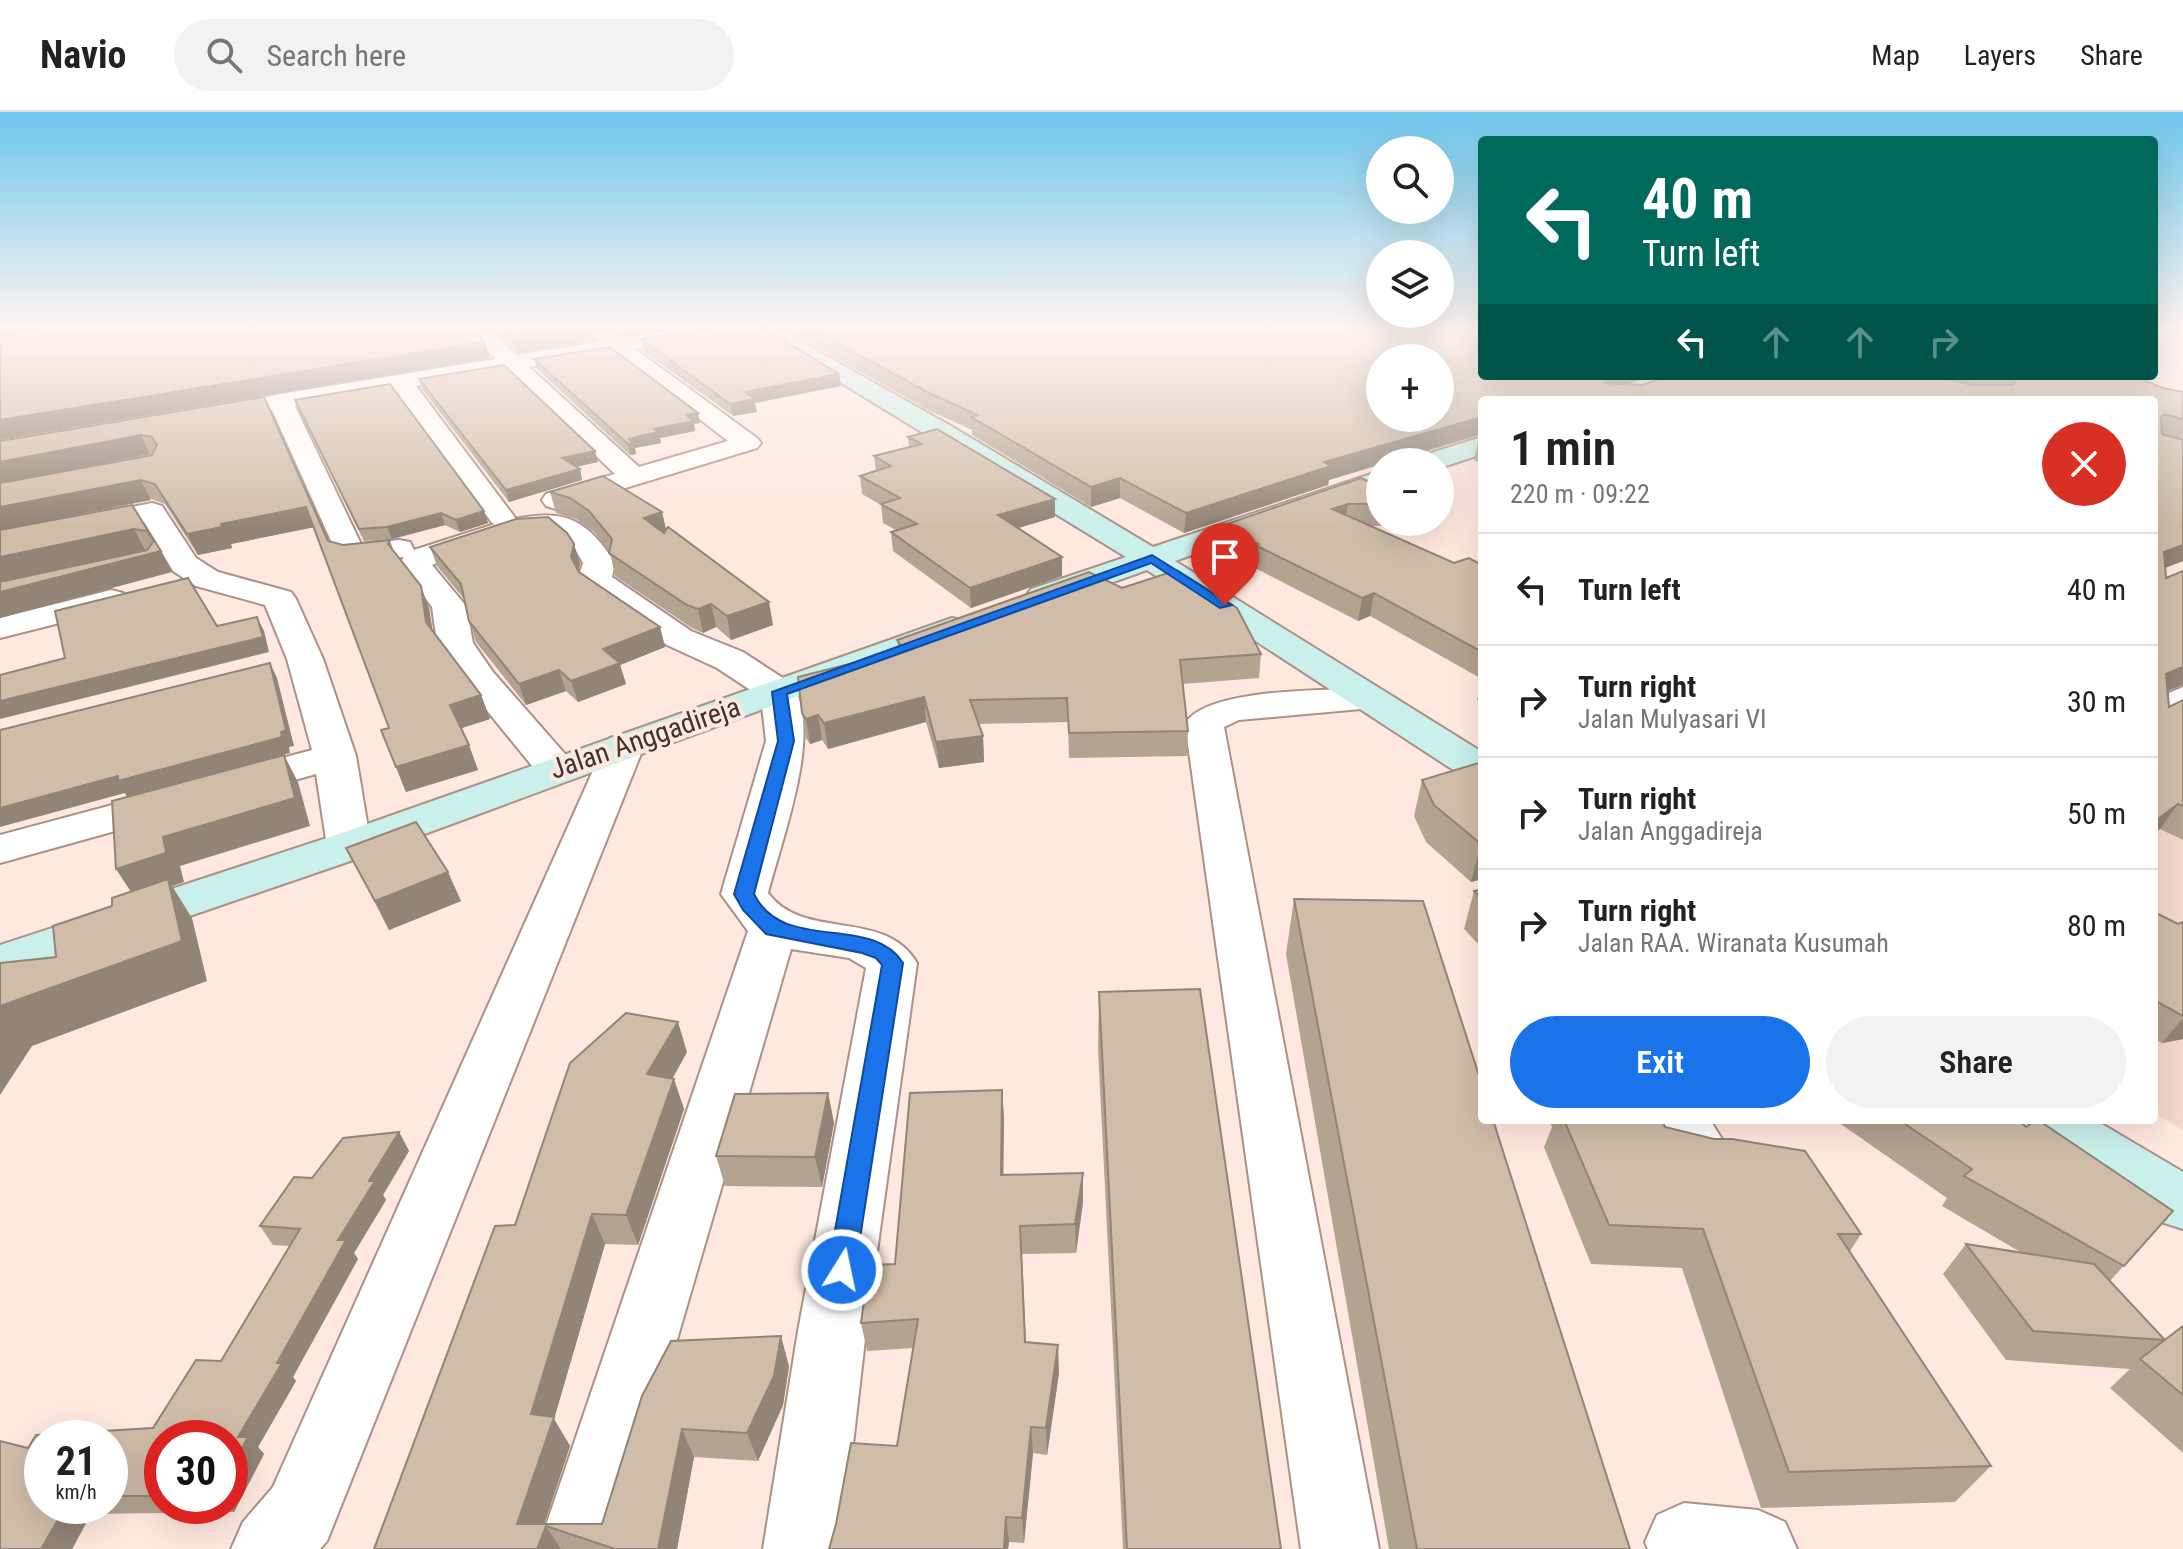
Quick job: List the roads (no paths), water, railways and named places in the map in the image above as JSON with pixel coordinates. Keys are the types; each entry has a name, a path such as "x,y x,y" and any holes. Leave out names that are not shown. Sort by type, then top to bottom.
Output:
{"main road":[{"path":"879,393 1152,558 1478,767"},
{"path":"1454,454 1478,446"},
{"name":"Jalan Anggadireja","path":"0,963 349,846 557,769 1366,484"},
{"path":"2054,1124 2183,1203"}],"street":[{"path":"236,409 328,393"},
{"path":"409,393 502,517"},
{"path":"543,393 634,477"},
{"path":"280,401 351,554 365,555 422,545 502,517 722,453 745,445 749,440 684,393"},
{"path":"139,573 152,512 152,481"},
{"path":"0,542 152,512"},
{"path":"557,769 480,680 455,643 449,606 415,564 419,559 520,525 554,522 577,532 593,550 599,563 595,575 597,582 679,638 730,660 779,692 786,741 744,894 750,906 766,921 865,946 883,953 892,963 832,1331 802,1549"},
{"path":"1,628 139,573 203,577 268,595 288,660 336,756 349,846"},
{"path":"2158,714 2183,698"},
{"path":"1340,1549 1204,723 1218,714 1239,709 1370,699"},
{"path":"270,1549 300,1514 624,746"},
{"path":"0,849 336,756"},
{"path":"577,1549 766,921"},
{"path":"1684,1542 1758,1549"}]}
